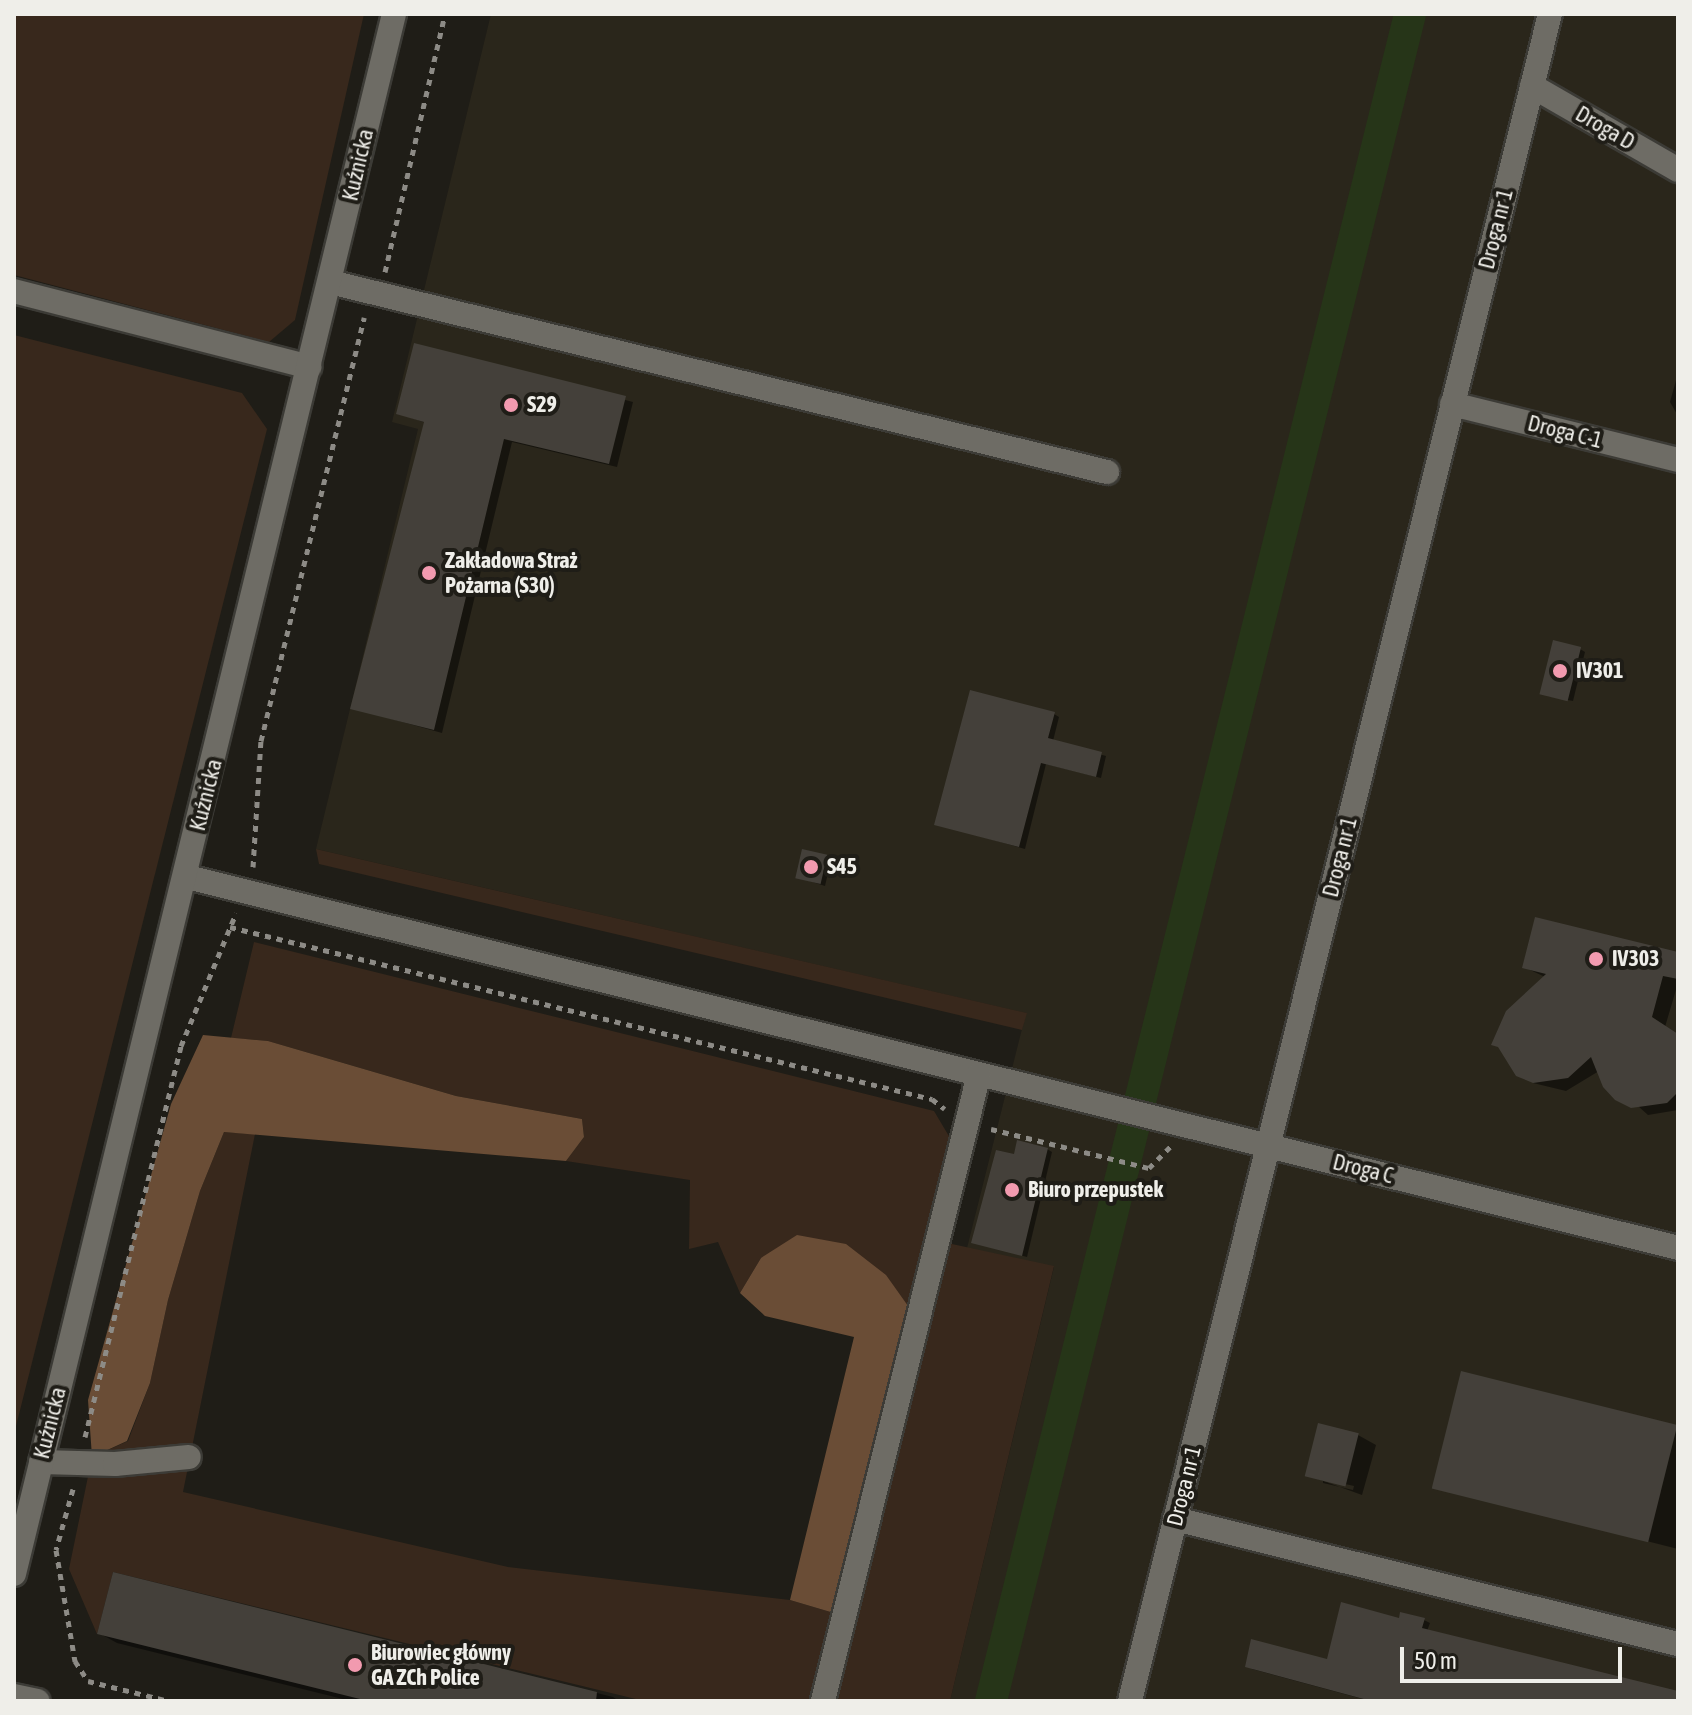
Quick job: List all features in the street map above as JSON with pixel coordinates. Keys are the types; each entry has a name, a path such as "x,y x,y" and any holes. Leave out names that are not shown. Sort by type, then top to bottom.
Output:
{"street":[{"name":"Kuźnicka","path":"14,1574 187,877 394,14"},
{"name":"Droga nr 1","path":"1130,1701 1550,14"},
{"name":"Droga D","path":"1532,86 1678,170"},
{"path":"330,282 1107,472"},
{"path":"14,291 309,367"},
{"name":"Droga C-1","path":"1452,404 1678,460"},
{"name":"Droga C","path":"187,877 1678,1248"},
{"path":"823,1701 979,1074"},
{"path":"41,1462 189,1457"},
{"path":"1175,1519 1678,1644"},
{"path":"14,1696 37,1701"}],"path":[{"path":"169,1701 88,1681 75,1661 56,1550 181,1046 253,867 261,741 365,314 385,271 445,14"},
{"path":"230,927 932,1099 944,1106 948,1118 1149,1168"}],"shaded area":[{"path":"14,14 364,14 295,320 269,342 14,275"},
{"path":"491,14 1678,14 1678,1701 950,1701 1054,1267 967,1248 1026,1013 316,849 418,429 392,422"},
{"path":"14,335 242,393 267,429 14,1434"},
{"path":"316,849 1027,1013 1022,1030 319,864"},
{"path":"254,942 934,1111 959,1153 938,1241 1054,1266 950,1701 644,1701 113,1572 97,1634 69,1569 92,1457 128,1441 150,1383 168,1300 200,1191 224,1132 255,1134 183,1492 508,1567 790,1600 844,1616 918,1320 761,1258 740,1293 718,1242 689,1249 690,1180 566,1161 584,1137 582,1119 456,1096 268,1041 231,1038"},
{"path":"203,1035 268,1041 456,1096 582,1119 584,1137 566,1161 224,1132 200,1191 168,1300 150,1383 127,1441 92,1457 88,1400 171,1104"},
{"path":"797,1235 846,1244 886,1275 918,1320 844,1616 790,1600 854,1337 765,1316 740,1293 761,1258"}],"building":[{"name":"Zakładowa Straż Pożarna (S30)","path":"414,343 626,396 609,464 504,439 434,730 350,709 424,422 396,414"},
{"name":"IV301","path":"1553,640 1581,647 1568,701 1539,694"},
{"path":"970,690 1055,712 1048,738 1102,752 1096,777 1041,763 1019,847 934,825"},
{"name":"S45","path":"802,849 827,855 821,884 795,878"},
{"path":"1535,917 1678,952 1678,979 1663,976 1652,1017 1678,1034 1678,1092 1667,1103 1631,1108 1615,1100 1603,1087 1591,1057 1568,1078 1533,1083 1516,1076 1498,1047 1491,1045 1506,1011 1546,974 1522,968"},
{"name":"Biuro przepustek","path":"1017,1140 1048,1148 1022,1256 971,1243 996,1150 1014,1154"},
{"path":"1461,1371 1677,1425 1648,1542 1432,1488"},
{"path":"1318,1423 1359,1433 1345,1487 1305,1476"},
{"name":"Biurowiec główny GA ZCh Police","path":"113,1572 597,1692 596,1701 368,1701 97,1634"},
{"path":"1341,1602 1399,1618 1400,1612 1425,1618 1422,1628 1678,1691 1678,1701 1371,1701 1245,1667 1251,1639 1327,1659"}],"waterway":[{"path":"991,1701 1410,14"}],"place":[{"name":"S29","path":"511,405"},
{"name":"Zakładowa Straż Pożarna (S30)","path":"429,573"},
{"name":"IV301","path":"1560,671"},
{"name":"S45","path":"811,867"},
{"name":"IV303","path":"1596,959"},
{"name":"Biuro przepustek","path":"1012,1190"},
{"name":"Biurowiec główny GA ZCh Police","path":"355,1665"}]}
